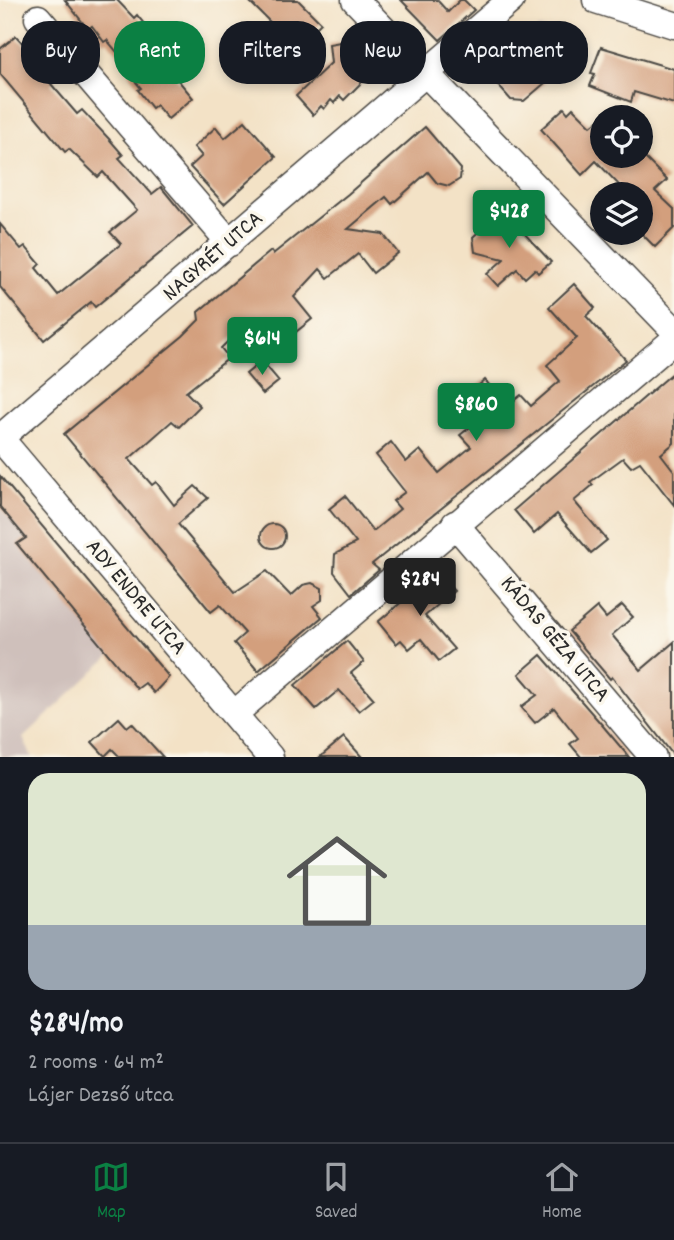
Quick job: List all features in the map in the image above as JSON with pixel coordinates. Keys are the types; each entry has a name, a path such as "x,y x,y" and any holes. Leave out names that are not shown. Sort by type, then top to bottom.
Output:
{"street":[{"path":"355,0 674,330"},
{"name":"NAGYRÉT UTCA","path":"0,438 511,0"},
{"path":"596,0 674,25"},
{"path":"38,18 230,243"},
{"path":"234,714 674,340"},
{"name":"ADY ENDRE UTCA","path":"0,438 270,757"},
{"name":"KÁDAS GÉZA UTCA","path":"455,524 653,757"}],"shaded area":[{"path":"0,507 26,538 17,544 110,656 23,738 32,757 0,757"}],"building":[{"path":"65,0 117,0 134,18 137,15 142,21 114,21 114,48 100,37 100,21 82,21"},
{"path":"248,0 298,0 319,21 269,21"},
{"path":"401,0 437,0 448,12 460,0 464,0 474,10 462,21 440,21 440,40 426,26 426,21 421,21"},
{"path":"16,36 21,41 21,84 51,84 77,114 82,110 123,155 119,158 152,194 161,187 193,226 95,307 91,302 44,340 0,287 0,224 21,249 25,246 40,264 36,268 58,295 121,244 110,232 137,210 103,172 98,177 69,149 65,152 0,74 0,49"},
{"path":"340,42 340,84 360,84 344,100 340,96 334,103 331,100 324,109 321,106 313,115 296,96 309,84 326,84 326,68 331,63 329,44"},
{"path":"601,47 674,69 674,104 634,92 631,102 590,86 595,74 591,73"},
{"path":"138,84 181,84 193,98 168,119 156,105 152,108 138,90 141,88"},
{"path":"497,84 544,84 524,101 511,100"},
{"path":"564,108 568,113 573,108 590,125 590,167 582,175 541,129"},
{"path":"245,121 276,157 224,204 190,167 202,156 194,147 216,127 225,138"},
{"path":"425,127 461,169 460,179 449,186 437,183 428,172 392,204 386,197 348,229 383,234 398,253 373,273 358,254 328,278 320,269 294,297 312,319 272,351 248,322 221,348 229,358 186,392 200,406 179,427 172,421 129,459 152,485 156,482 174,505 195,486 208,498 178,524 235,592 267,571 291,596 303,585 312,583 322,588 322,600 313,606 322,617 258,671 234,643 245,633 220,605 211,612 64,434 183,336 199,320 198,312 271,251 273,254 348,194"},
{"path":"653,166 667,180 655,191 674,209 674,228 655,247 653,182 616,182 603,168"},
{"path":"507,215 551,262 538,273 535,269 525,278 517,269 498,286 487,274 504,259 475,252 473,237 490,221 494,226"},
{"path":"574,284 595,308 586,316 626,360 372,564 379,570 351,594 334,572 335,554 356,543 329,509 345,496 373,531 400,509 393,501 405,492 376,455 391,442 406,462 420,450 439,473 471,447 460,435 474,424 457,404 485,380 507,406 521,395 531,406 560,381 547,365 577,338 549,307"},
{"path":"262,361 279,381 263,394 246,374"},
{"path":"674,372 674,443 661,454 674,471 674,505 640,462 631,467 623,458 590,482 593,485 574,501 607,540 591,553 557,514 534,534 514,510"},
{"path":"0,476 169,677 154,693 145,683 137,689 17,544 26,538 0,507"},
{"path":"273,524 282,527 285,536 282,545 273,548 264,545 261,536 264,527"},
{"path":"437,572 454,591 425,616 454,649 439,661 421,639 409,649 401,640 396,644 378,622"},
{"path":"622,605 633,617 612,635 641,670 674,642 674,756 612,677 610,679 569,631 597,607 606,618"},
{"path":"347,641 364,662 351,673 374,699 359,711 339,690 316,709 295,685"},
{"path":"541,655 629,757 581,757 570,744 578,738 554,708 535,723 521,707 537,695 519,674"},
{"path":"119,718 127,727 132,723 163,757 120,757 112,749 105,756 92,742"},
{"path":"344,737 362,757 320,757"}]}
